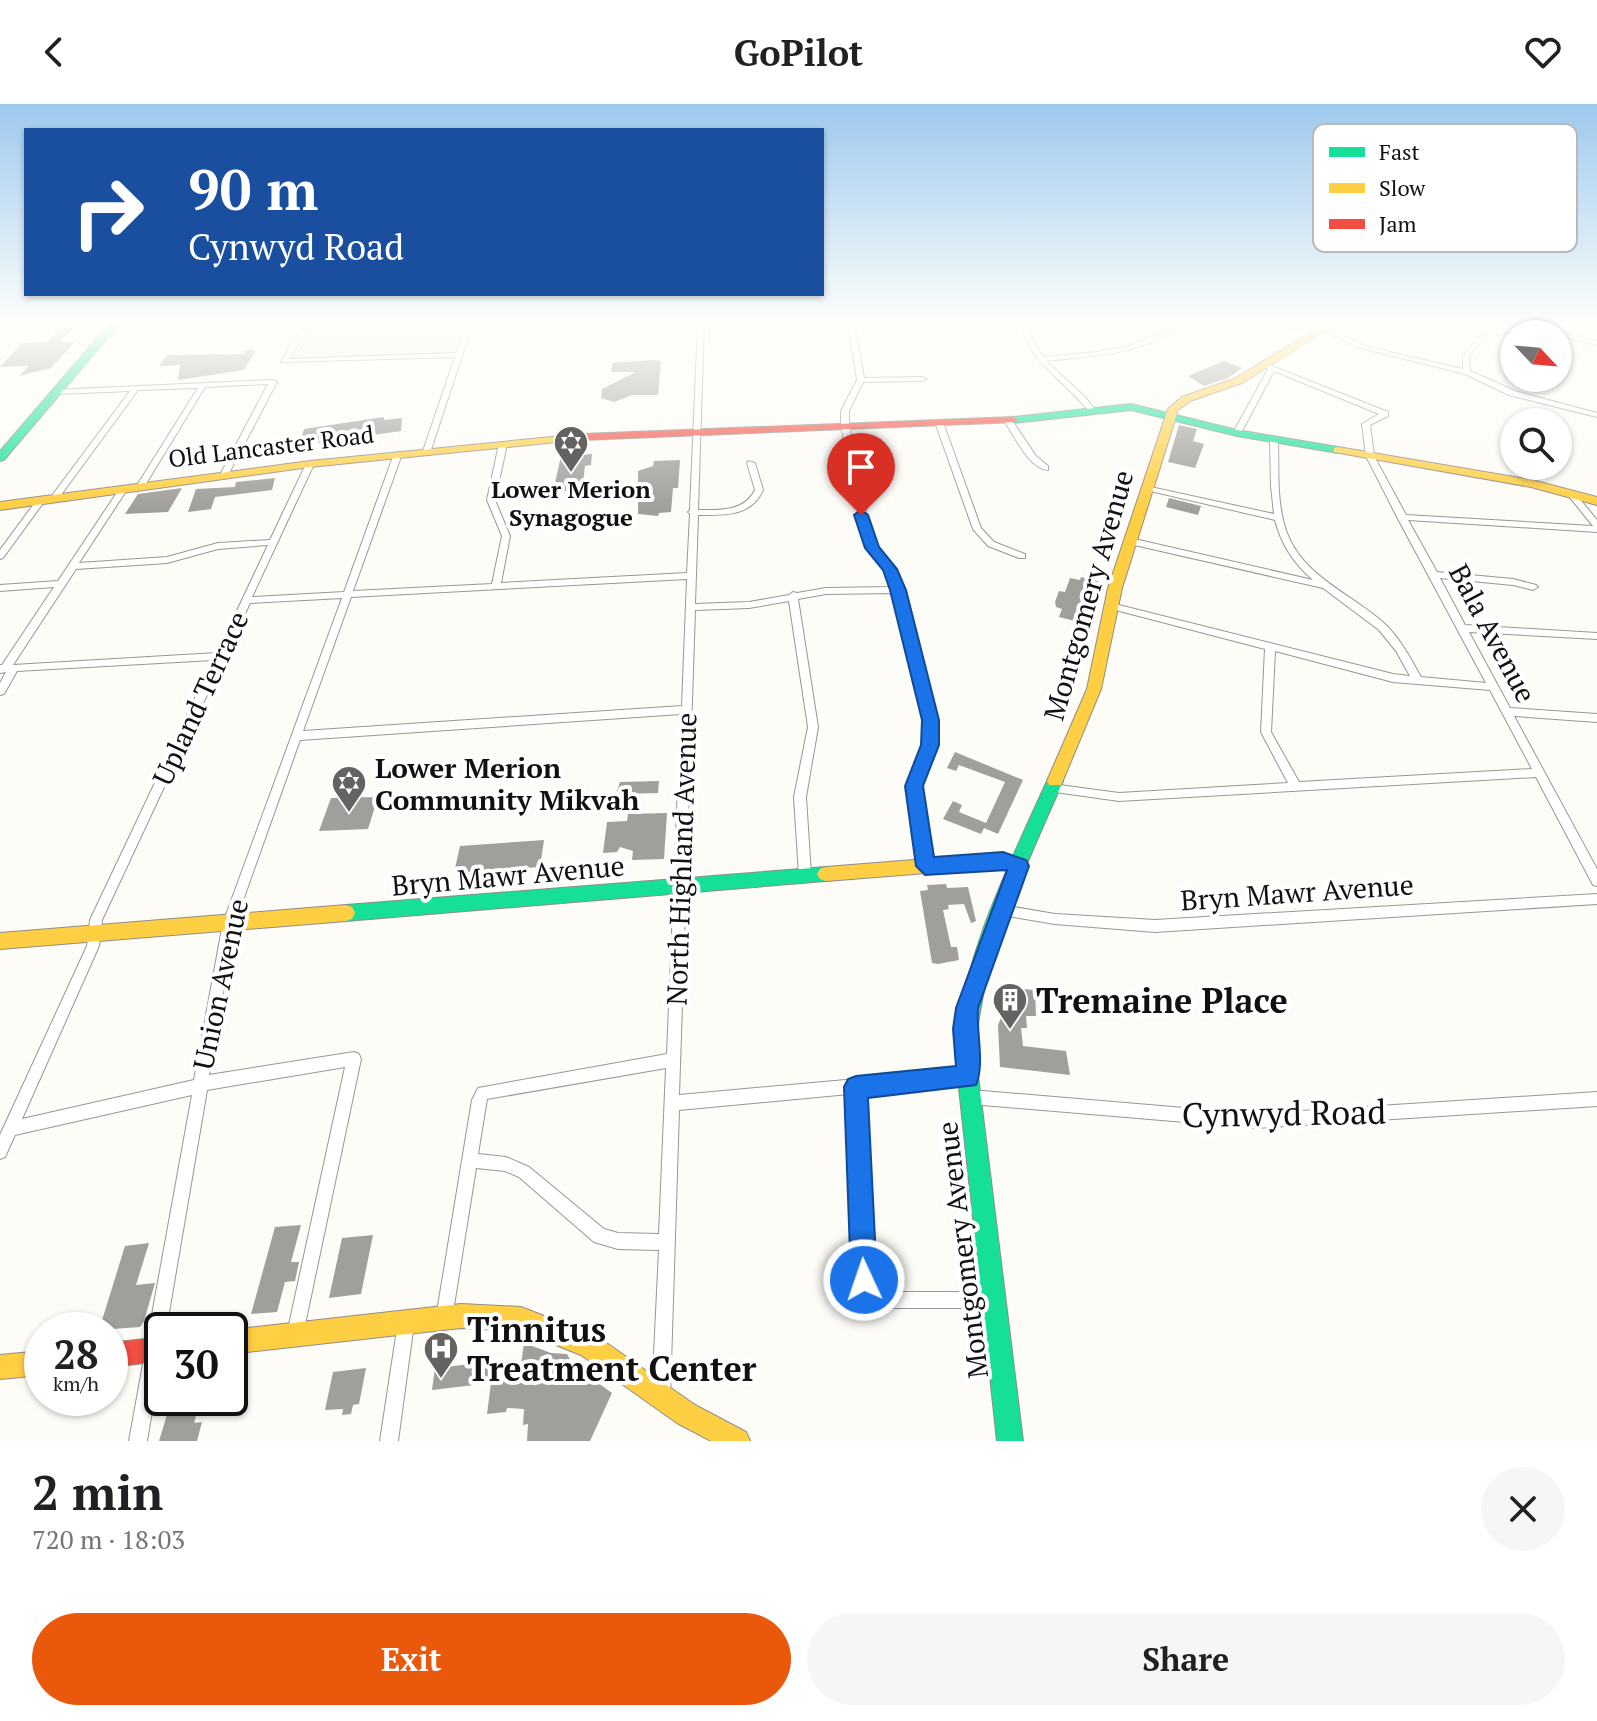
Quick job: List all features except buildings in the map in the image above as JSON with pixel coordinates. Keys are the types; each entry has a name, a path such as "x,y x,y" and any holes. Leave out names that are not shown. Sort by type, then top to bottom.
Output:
{"main road":[{"path":"0,458 63,384"},
{"path":"1170,414 1181,401 1229,384"},
{"name":"Old Lancaster Road","path":"0,506 310,464 503,444 698,431 940,425 1135,407 1237,433 1597,501"},
{"name":"Montgomery Avenue","path":"1010,1441 968,1076 967,1008 1019,866 1094,689 1111,606 1170,414"},
{"name":"Bryn Mawr Avenue","path":"0,941 925,866 1003,861 1019,866"},
{"path":"248,1340 444,1318 502,1317 556,1330 596,1350 661,1397 737,1441"},
{"path":"0,1367 24,1365"}],"street":[{"path":"56,392 217,384"},
{"path":"224,475 273,384"},
{"path":"427,451 449,384"},
{"name":"North Highland Avenue","path":"661,1397 692,512 699,384"},
{"path":"859,384 845,411 866,533 873,548 890,569 898,590 930,720 930,745 914,786 925,866"},
{"path":"1070,384 1092,411"},
{"path":"1237,433 1260,384"},
{"path":"1311,384 1385,414 1366,424 1370,456"},
{"path":"1494,384 1512,393 1597,415"},
{"path":"0,691 6,669 73,566 203,385"},
{"path":"0,556 135,389"},
{"path":"1008,421 1033,458 1045,468"},
{"path":"940,425 977,529 991,544 1022,556"},
{"path":"1274,440 1278,518 1298,560 1324,585 1375,621 1402,649 1418,681"},
{"path":"496,586 506,536 491,500 503,444"},
{"name":"Union Avenue","path":"164,1312 199,1086 229,923 398,454"},
{"name":"Bala Avenue","path":"1370,456 1539,773 1592,859 1597,881"},
{"path":"692,512 733,510 753,502 759,490 751,463"},
{"name":"Upland Terrace","path":"0,1152 93,946 96,920 310,464"},
{"path":"1146,488 1278,518"},
{"path":"1571,494 1597,528"},
{"path":"1401,517 1597,528"},
{"path":"1130,541 1324,585"},
{"path":"73,566 167,560 224,545 273,542"},
{"path":"1433,575 1513,582 1533,587"},
{"path":"245,600 691,576"},
{"path":"0,588 62,584"},
{"path":"690,607 749,605 793,595 898,590"},
{"path":"793,595 813,727 800,797 805,875"},
{"path":"1111,606 1393,678 1493,687"},
{"path":"1461,628 1597,636"},
{"path":"1270,648 1266,732 1296,788"},
{"path":"6,669 219,656"},
{"path":"295,736 686,710"},
{"path":"1506,712 1597,718"},
{"path":"1052,788 1119,797 1539,773"},
{"name":"Bryn Mawr Avenue","path":"1002,910 1055,919 1155,926 1597,899"},
{"path":"10,1129 199,1086 354,1059 295,1335"},
{"path":"444,1318 479,1100 487,1091 674,1060"},
{"path":"672,1103 968,1076"},
{"path":"856,1087 863,1274 868,1291 882,1300 994,1300"},
{"name":"Cynwyd Road","path":"971,1097 1256,1121 1597,1099"},
{"path":"469,1160 506,1164 524,1172 600,1236 618,1241 667,1242"},
{"path":"389,1441 406,1323"},
{"name":"Union Avenue","path":"138,1441 144,1414"}],"traffic: fast":[{"path":"0,458 63,384"},
{"path":"1013,420 1131,407 1237,433 1338,450"},
{"path":"1010,1441 965,1051 974,985 985,950 1012,878 1055,781"},
{"path":"346,913 826,874"}],"traffic: slow":[{"path":"1055,781 1094,689 1115,588 1173,409 1186,399 1228,384"},
{"path":"0,506 310,464 582,437"},
{"path":"1338,450 1532,484 1597,501"},
{"path":"826,874 989,861 1019,866"},
{"path":"0,941 346,913"},
{"path":"248,1340 461,1316 521,1319 589,1346 686,1414 737,1441"},
{"path":"0,1367 24,1365"}],"traffic: jam":[{"path":"582,437 1013,420"},
{"path":"128,1353 144,1351"}],"place":[{"name":"Lower Merion Synagogue","path":"571,474"},
{"name":"Lower Merion Community Mikvah","path":"349,814"},
{"name":"Tremaine Place","path":"1010,1031"},
{"name":"Tinnitus Treatment Center","path":"441,1380"}],"route":[{"path":"861,515 873,548 890,569 898,590 930,720 930,745 914,786 925,866 1003,861 1019,866 967,1008 965,1051 968,1076 856,1087 864,1280"}]}
